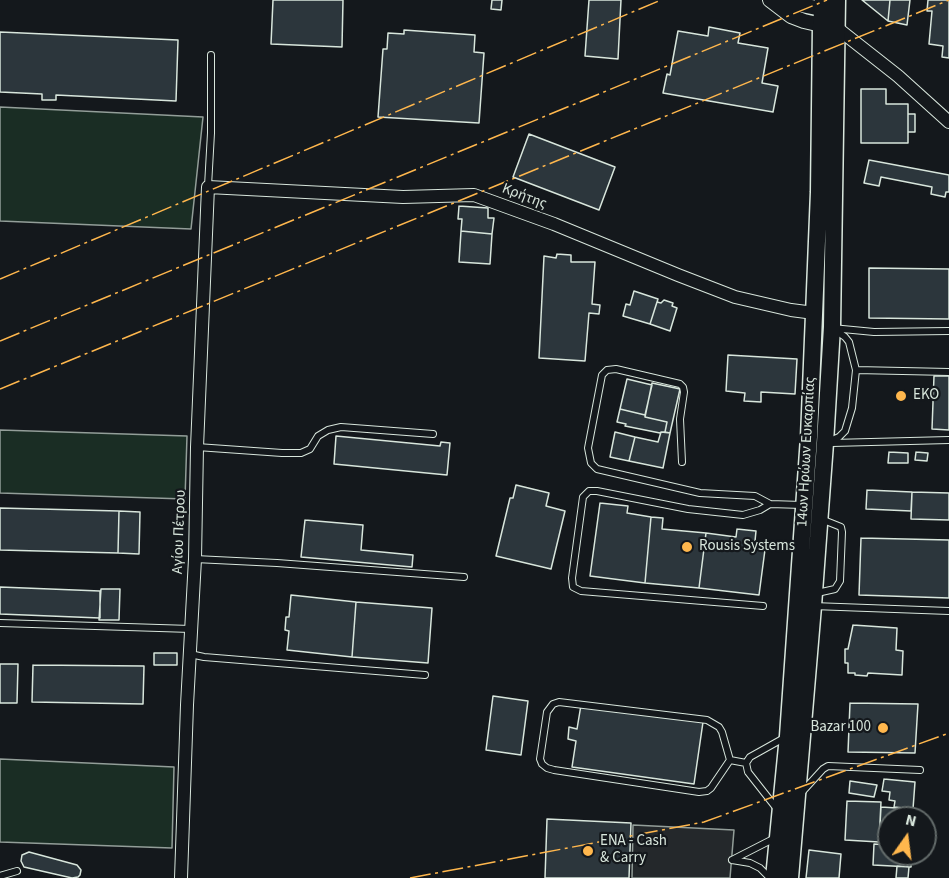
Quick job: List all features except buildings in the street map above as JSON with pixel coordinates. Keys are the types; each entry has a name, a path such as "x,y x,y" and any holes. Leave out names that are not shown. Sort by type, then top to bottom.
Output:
{"main road":[{"name":"14ων Ηρώων Ευκαρπίας","path":"772,878 788,736 805,505 829,12"},
{"name":"14ων Ηρώων Ευκαρπίας","path":"790,878 825,443 832,327 829,12"}],"street":[{"path":"770,0 791,16 829,12"},
{"path":"777,0 829,12 949,123"},
{"name":"Κρήτης","path":"208,187 403,197 474,195 554,224 735,297 790,310 814,313"},
{"name":"Αγίου Πέτρου","path":"181,878 208,187"}],"lane":[{"path":"208,187 211,56"},
{"path":"832,327 874,332 949,331"},
{"path":"825,443 839,437 845,431 852,408 856,370 849,342 832,327"},
{"path":"682,462 680,419 683,387 680,384 616,369 607,369 602,375 588,448 591,463 597,469 700,493 755,496 770,504 805,505"},
{"path":"856,370 949,372"},
{"path":"197,447 301,453 310,449 318,436 328,430 341,427 433,434"},
{"path":"825,443 949,440"},
{"path":"763,606 581,591 573,586 572,578 583,496 589,491 688,509 743,515 770,504"},
{"path":"813,600 835,589 840,581 842,532 840,527 819,518"},
{"path":"195,559 464,577"},
{"path":"813,600 949,611"},
{"path":"0,623 191,629"},
{"path":"190,654 425,675"},
{"path":"559,702 713,722 722,732 730,760 711,788 699,792 554,770 547,768 540,759 547,712 553,704 559,702"},
{"path":"780,812 747,772 746,763 750,757 788,736"},
{"path":"730,760 746,763"},
{"path":"797,797 828,766 921,770"},
{"path":"772,878 750,863 732,860 778,837"},
{"path":"0,876 17,871"}],"green space":[{"path":"0,107 203,117 191,229 0,221"},
{"path":"0,430 187,436 185,499 0,493"},
{"path":"0,759 174,767 172,848 0,842"}],"shaded area":[{"path":"633,825 734,830 730,878 632,878"}],"power":[{"path":"0,279 661,0"},
{"path":"0,341 827,0"},
{"path":"0,389 949,0"},
{"path":"410,878 704,822 949,733"}],"place":[{"name":"ΕΚΟ","path":"901,396"},
{"name":"Rousis Systems","path":"687,547"},
{"name":"Bazar 100","path":"883,728"},
{"name":"ENA - Cash & Carry","path":"588,851"}]}
